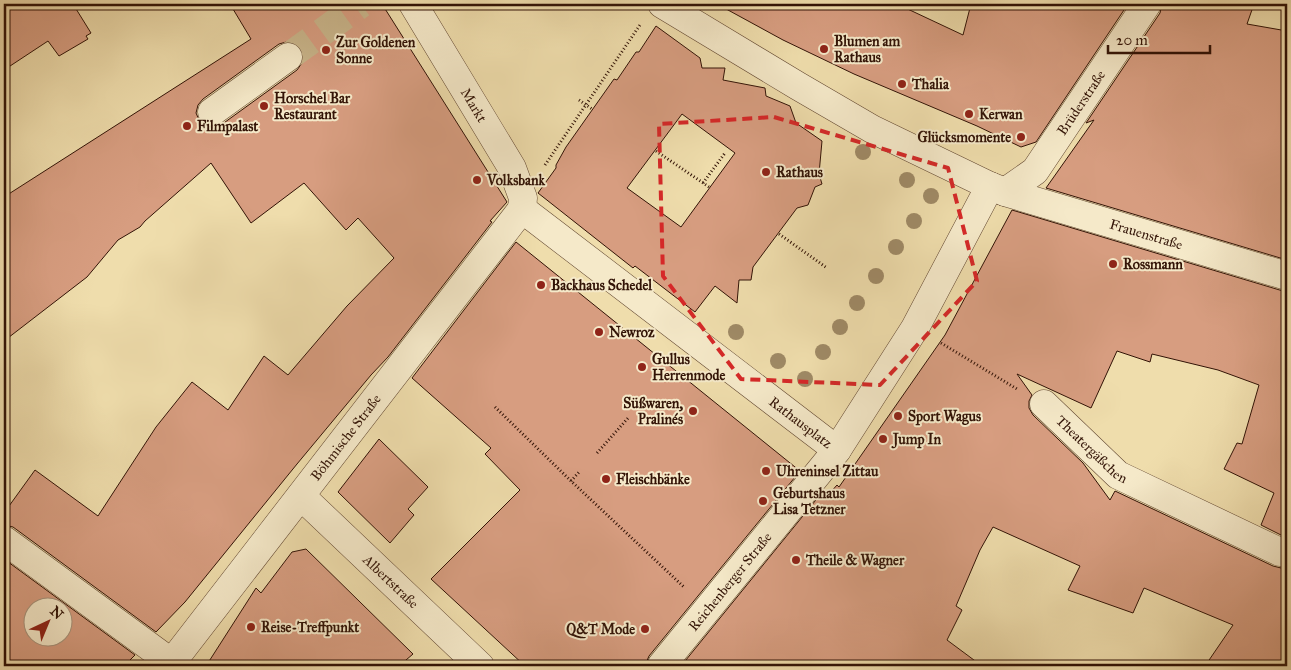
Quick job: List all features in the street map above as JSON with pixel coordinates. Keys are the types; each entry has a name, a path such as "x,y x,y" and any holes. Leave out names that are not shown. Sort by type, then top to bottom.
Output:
{"street":[{"name":"Markt","path":"413,4 512,168 522,204"},
{"name":"Brüderstraße","path":"998,189 1035,171 1147,4"},
{"path":"653,12 872,129 998,189"},
{"path":"212,112 288,57"},
{"name":"Rathausplatz","path":"522,204 743,379 837,450 915,328 998,189"},
{"name":"Frauenstraße","path":"998,189 1287,276"},
{"name":"Böhmische Straße","path":"170,665 301,496 522,204"},
{"name":"Theatergäßchen","path":"1044,404 1118,475 1280,552"},
{"name":"Reichenberger Straße","path":"661,666 837,450"},
{"name":"Albertstraße","path":"301,496 480,666"},
{"path":"4,540 170,665"}],"path":[{"path":"522,204 586,105 653,12"},
{"path":"579,100 592,109"},
{"path":"656,151 709,187"},
{"path":"703,183 725,153"},
{"path":"779,234 827,268"},
{"name":"Theatergäßchen","path":"915,328 1044,404"},
{"path":"495,407 707,609"},
{"path":"597,453 629,417"},
{"path":"571,481 580,471"}],"highlighted area":[{"path":"774,117 948,168 977,281 880,385 741,379 663,276 659,124"}],"building":[{"path":"4,4 73,4 91,33 86,36 88,39 59,56 48,41 4,70"},
{"path":"230,4 382,4 507,202 490,221 492,222 388,357 297,464 185,602 156,632 13,527 4,525 4,513 35,470 98,516 156,427 192,382 228,410 264,356 288,375 347,306 394,258 358,218 346,230 304,183 251,223 211,163 140,227 118,240 87,277 4,341 4,197 251,39","holes":["286,42 294,43 301,48 304,56 297,70 221,125 213,128 200,122 196,113 198,105 203,99 279,44"]},
{"path":"717,4 897,4 963,35 971,4 1128,4 1036,142 1021,147 977,126 854,74 783,40"},
{"path":"1162,4 1254,4 1247,24 1287,31 1287,260 1046,188 1094,120 1086,123 1160,13"},
{"name":"Rathaus","path":"656,26 700,58 702,68 725,68 723,80 765,88 766,96 790,106 796,123 822,141 819,174 822,184 815,187 808,205 797,208 753,267 751,280 739,280 737,303 715,286 695,312 635,266 633,268 538,193 556,168 566,147 614,79 617,80 636,52 639,52","holes":["682,114 735,153 681,227 627,188"]},
{"path":"1012,210 1287,291 1287,538 1261,525 1274,493 1224,469 1237,443 1242,444 1259,385 1218,370 1152,354 1150,362 1117,351 1091,408 1017,374 1032,395 1029,401 1029,408 1033,415 1083,463 1110,500 1115,491 1273,566 1281,568 1287,566 1287,666 1205,666 1233,625 1144,588 1133,613 1068,590 1080,566 993,527 980,550 956,606 962,610 947,640 982,666 681,666 824,490 829,494 837,485 839,487 945,335"},
{"path":"516,242 800,471 649,656 646,666 525,666 431,579 520,490 485,454 491,448 412,378"},
{"path":"379,439 428,487 408,509 414,515 390,543 338,492"},
{"path":"306,549 413,654 399,666 206,666 256,588 261,593 292,552"},
{"path":"4,559 57,598 22,598 22,648 72,648 72,609 135,655 124,666 4,666"}],"tunnel":[{"path":"288,57 361,4"}],"place":[{"name":"Blumen am Rathaus","path":"824,49"},
{"name":"Zur Goldenen Sonne","path":"326,50"},
{"name":"Thalia","path":"902,84"},
{"name":"Horschel Bar Restaurant","path":"264,106"},
{"name":"Kerwan","path":"969,114"},
{"name":"Filmpalast","path":"187,126"},
{"name":"Glücksmomente","path":"1021,137"},
{"name":"Rathaus","path":"766,172"},
{"name":"Volksbank","path":"477,180"},
{"name":"Rossmann","path":"1113,264"},
{"name":"Backhaus Schedel","path":"541,285"},
{"name":"Newroz","path":"599,332"},
{"name":"Gullus Herrenmode","path":"642,367"},
{"name":"Süßwaren, Pralinés","path":"693,411"},
{"name":"Sport Wagus","path":"898,416"},
{"name":"Jump In","path":"883,439"},
{"name":"Uhreninsel Zittau","path":"766,471"},
{"name":"Fleischbänke","path":"606,479"},
{"name":"Geburtshaus Lisa Tetzner","path":"763,501"},
{"name":"Theile & Wagner","path":"796,560"},
{"name":"Reise-Treffpunkt","path":"251,627"},
{"name":"Q&T Mode","path":"645,629"}]}
